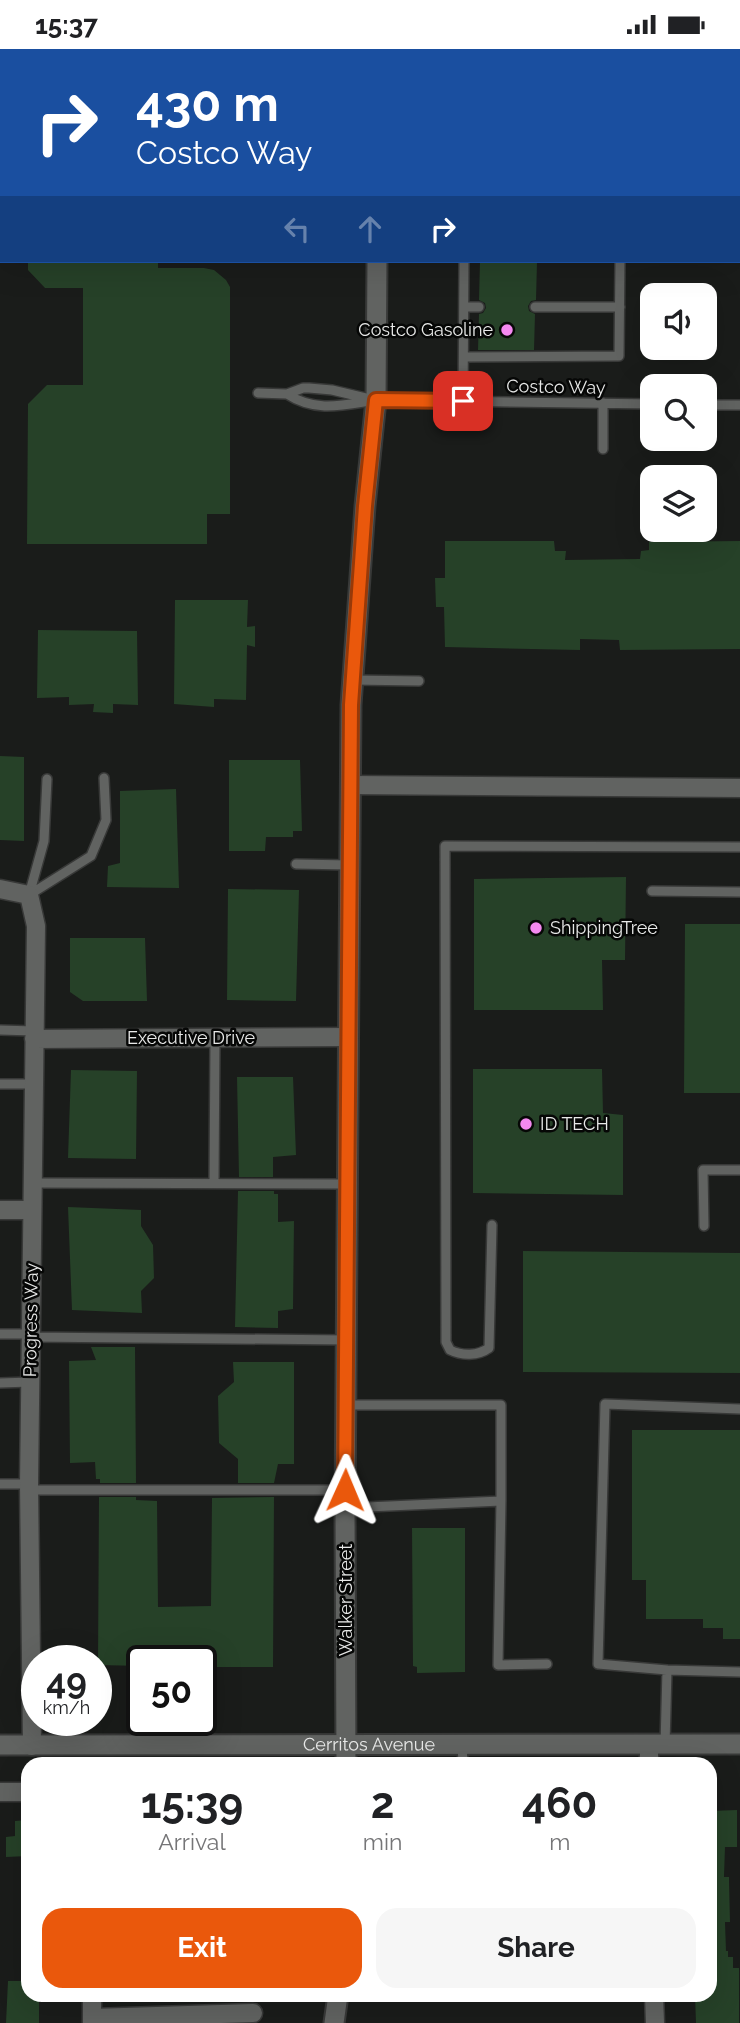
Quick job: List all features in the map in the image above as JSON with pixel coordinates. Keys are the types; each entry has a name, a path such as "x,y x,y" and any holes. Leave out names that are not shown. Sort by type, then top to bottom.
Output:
{"main road":[{"name":"Walker Street","path":"346,1757 350,785 353,680 365,506 376,400 377,263"},
{"name":"Cerritos Avenue","path":"0,1745 740,1745"},
{"path":"334,2023 337,2002"}],"street":[{"path":"350,785 740,788"},
{"path":"0,889 29,895"},
{"name":"Progress Way","path":"29,895 36,926 29,1487 32,1746"},
{"name":"Executive Drive","path":"34,1035 348,1037"},
{"path":"0,1210 32,1210"},
{"path":"652,1757 657,1744"},
{"path":"0,1792 21,1792"},
{"path":"92,2002 92,2020 253,2013"},
{"path":"654,2002 655,2023"}],"lane":[{"path":"463,401 464,263"},
{"path":"464,357 619,356 620,263"},
{"path":"464,307 479,307"},
{"path":"535,307 620,307"},
{"path":"258,393 287,394 309,388 376,400"},
{"path":"287,394 301,403 332,407 376,400"},
{"name":"Costco Way","path":"376,400 640,404"},
{"path":"603,403 603,449"},
{"path":"717,405 740,405"},
{"path":"353,680 419,681"},
{"path":"29,895 91,856 106,820 104,778"},
{"path":"29,895 44,841 47,779"},
{"path":"492,1225 489,1348 482,1354 457,1353 450,1350 446,1342 445,846 740,847"},
{"path":"296,864 349,865"},
{"path":"652,891 740,892"},
{"path":"0,1030 34,1035"},
{"path":"214,1183 215,1038"},
{"path":"0,1084 34,1084"},
{"path":"704,1226 703,1170 740,1170"},
{"path":"33,1183 347,1184"},
{"path":"0,1334 346,1340"},
{"path":"0,1383 30,1383"},
{"path":"740,1409 605,1404 598,1664 667,1670 740,1672"},
{"path":"346,1405 500,1405 498,1665 547,1664"},
{"path":"0,1484 345,1499 501,1501"},
{"path":"657,1744 667,1670"},
{"path":"158,1745 163,1736"},
{"path":"206,1736 211,1747"},
{"path":"463,1744 463,1757"}],"building":[{"path":"28,263 158,263 158,268 214,270 226,280 230,287 230,514 207,514 207,544 27,544 28,404 47,385 83,385 83,288 45,288 28,270"},
{"name":"Costco Gasoline","path":"480,263 537,263 536,300 531,301 528,306 529,311 535,314 534,350 478,350 479,314 486,308 485,303 479,300"},
{"path":"445,541 554,541 555,551 566,551 565,560 640,559 641,551 649,550 649,542 740,541 740,649 620,650 619,640 580,639 580,650 445,647 444,607 436,607 435,578 445,578"},
{"path":"175,600 248,600 247,627 255,626 255,647 247,645 246,700 214,699 214,707 174,704"},
{"path":"38,630 137,631 138,705 113,704 113,713 93,712 94,704 69,705 69,697 37,698"},
{"path":"0,756 24,757 24,841 0,840"},
{"path":"229,760 300,760 302,831 293,831 293,837 266,837 265,851 229,851"},
{"path":"176,789 179,888 107,887 108,866 120,863 120,791"},
{"path":"626,877 625,960 602,960 603,1010 474,1010 474,879"},
{"path":"228,889 299,890 296,1001 227,1000"},
{"path":"685,924 740,924 740,1093 684,1093"},
{"path":"70,938 145,938 147,1001 83,1001 70,992"},
{"path":"473,1069 602,1069 603,1113 623,1115 623,1195 473,1193"},
{"path":"71,1070 137,1071 136,1159 68,1158"},
{"path":"237,1077 293,1077 296,1155 273,1157 273,1177 239,1177"},
{"path":"238,1191 274,1191 274,1194 278,1194 278,1222 294,1221 293,1309 278,1311 278,1328 235,1327"},
{"path":"68,1207 141,1210 141,1226 153,1245 154,1278 141,1291 142,1313 72,1310"},
{"path":"523,1251 740,1253 740,1373 523,1372"},
{"path":"91,1347 135,1347 136,1483 100,1483 100,1479 96,1479 95,1462 70,1463 69,1361 96,1360"},
{"path":"233,1362 294,1362 294,1464 278,1464 274,1483 238,1483 238,1459 219,1443 218,1396 234,1382"},
{"path":"632,1430 740,1430 740,1639 723,1639 723,1628 703,1628 703,1619 646,1619 646,1580 632,1580"},
{"path":"99,1497 136,1497 136,1500 157,1501 158,1607 211,1606 212,1498 274,1497 273,1667 217,1667 217,1645 126,1645 126,1666 112,1665 112,1645 98,1645"},
{"path":"412,1528 465,1528 465,1672 417,1673 417,1667 413,1666"},
{"path":"737,1810 737,1847 725,1847 724,1877 729,1877 730,1922 725,1922 726,1951 728,1957 733,1957 733,1968 739,1968 739,2023 696,2023 695,2002 717,2002 717,1811"},
{"path":"15,1821 21,1821 21,1856 6,1857 6,1837 15,1836"},
{"path":"8,1981 21,1981 21,2002 39,2002 39,2023 6,2023"}],"place":[{"name":"Costco Gasoline","path":"507,330"},
{"name":"ShippingTree","path":"536,928"},
{"name":"ID TECH","path":"526,1124"}],"route":[{"path":"345,1490 351,705 365,506 376,400 463,401"}]}
